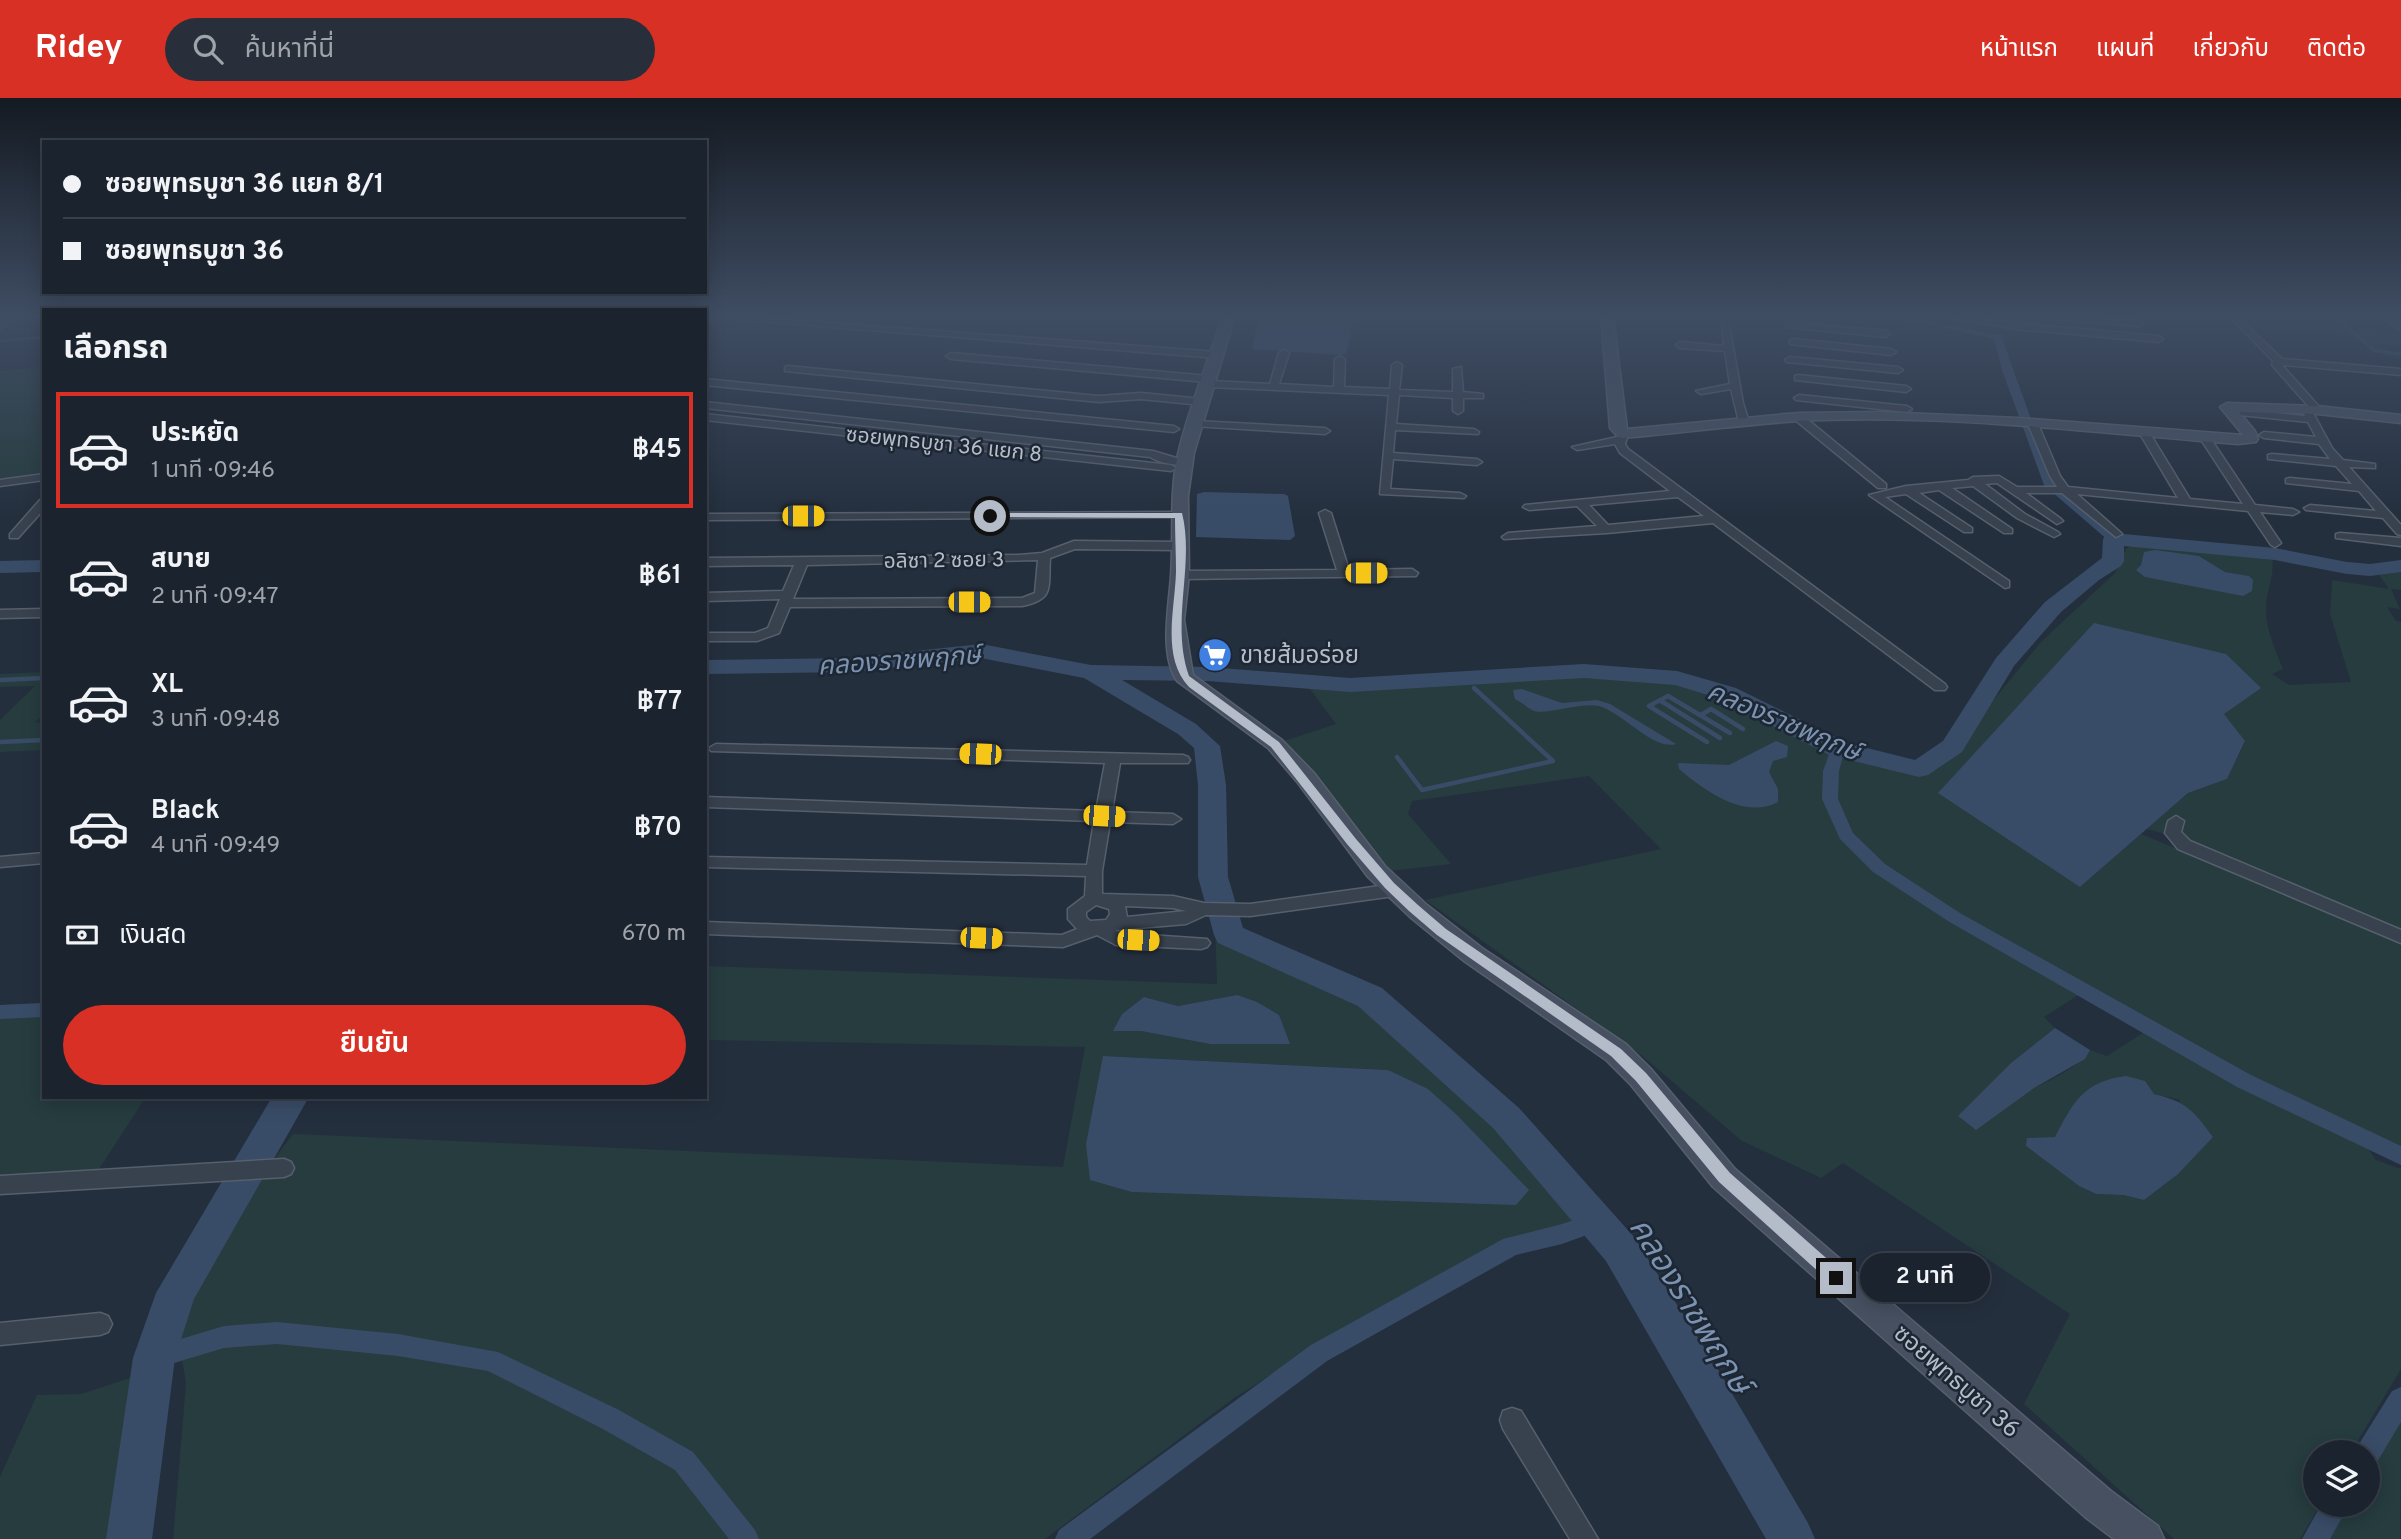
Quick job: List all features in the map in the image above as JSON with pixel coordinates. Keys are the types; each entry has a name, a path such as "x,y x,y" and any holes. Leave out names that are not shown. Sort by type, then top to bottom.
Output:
{"street":[{"path":"707,383 1039,428 1153,454 1159,458 1185,461"},
{"path":"938,383 1103,399 1202,402"},
{"name":"ซอยพุทธบูชา 36","path":"1208,383 1185,461 1179,515 1180,575 1175,620 1182,671 1192,685 1275,744 1394,890 1441,932 1616,1052 1641,1077 1724,1178 2088,1495 2145,1539"},
{"path":"1238,383 1480,396"},
{"path":"1339,383 1339,389"},
{"path":"1395,383 1384,492 1460,496"},
{"path":"1457,383 1458,411"},
{"path":"1613,383 1617,428 1624,450 1940,687"},
{"path":"1735,383 1744,422"},
{"path":"1850,383 1906,389"},
{"path":"2290,383 2313,413 2322,441 2339,464 2401,532"},
{"path":"1858,384 1871,410"},
{"path":"1701,391 1735,387"},
{"path":"1799,398 1871,410 2205,438 2251,439 2250,434 2227,407 2401,419"},
{"path":"707,405 1039,428 1174,429"},
{"path":"1577,447 1622,437 1744,422 1907,409"},
{"path":"2243,414 2313,413"},
{"name":"ซอยพุทธบูชา 36 แยก 8","path":"707,417 1185,461"},
{"path":"1798,417 1882,486"},
{"path":"1196,424 1325,431"},
{"path":"2033,424 2055,476 2058,490 2116,534"},
{"path":"1392,427 1474,432"},
{"path":"2144,432 2185,500"},
{"path":"2264,435 2322,441"},
{"path":"2205,438 2275,543"},
{"path":"1388,456 1477,462"},
{"path":"2272,457 2371,466"},
{"path":"0,483 42,477"},
{"path":"2005,584 1875,495 1999,478 2057,521"},
{"path":"1973,480 2021,516 2054,534"},
{"path":"2290,481 2360,488"},
{"path":"1939,485 2008,531"},
{"path":"1906,489 1968,530"},
{"path":"2016,489 2185,500 2293,512"},
{"path":"1530,507 1680,493"},
{"path":"1580,502 1607,530"},
{"path":"14,536 42,504"},
{"path":"2310,508 2385,515"},
{"path":"1325,513 1344,573"},
{"path":"707,517 1179,515"},
{"path":"1508,537 1715,519"},
{"path":"2340,536 2401,542"},
{"name":"อลิซา 2 ซอย 3","path":"707,562 1019,559 1044,556 1074,545 1181,546"},
{"path":"707,597 1022,602 1035,599 1041,594 1044,556"},
{"path":"707,637 767,634 774,630 802,561"},
{"path":"1180,575 1412,573"},
{"path":"0,614 42,613"},
{"path":"716,748 1183,760"},
{"path":"1100,900 1094,871 1112,758"},
{"path":"707,802 1173,819"},
{"path":"2176,821 2174,833 2184,845 2401,937"},
{"path":"0,862 42,858"},
{"path":"707,862 1094,871"},
{"path":"1208,909 1186,918 1086,927 1077,919 1076,914 1081,905 1100,900 1173,902 1208,909 1250,910 1394,890"},
{"path":"707,928 1063,941 1106,926 1119,915 1119,910 1100,900"},
{"path":"1106,926 1116,939 1201,943"},
{"path":"0,1185 223,1173 284,1167"},
{"path":"0,1334 100,1324"},
{"path":"1512,1420 1585,1539"}],"green space":[{"path":"0,383 42,383 42,477 0,482"},
{"path":"2134,544 2272,558 2266,617 2283,669 2272,674 2289,685 2351,682 2330,614 2332,580 2389,589 2378,573 2401,570 2401,590 2391,589 2400,609 2387,607 2396,621 2401,622 2401,931 2196,842 2146,829 2188,793 2227,779 2245,742 2224,714 2226,654 2080,887 2141,834 2401,941 2401,1157 2364,1143 2376,1160 2401,1169 2401,1369 2358,1440 2303,1440 2303,1517 2313,1517 2300,1539 2174,1539 2024,1404 2070,1314 1843,1163 1821,1178 1742,1141 1640,1054 1425,900 1661,849 1589,776 1412,801 1408,814 1451,864 1389,871 1284,741 1336,724 1307,685 1471,683 1558,677 1662,680 1694,689 1818,743 1825,754 1913,773 1937,769 2041,642 2115,573 2126,549","holes":["2144,552 2199,556 2225,572 2249,576 2243,596 2141,565","2080,994 2146,1031 2107,1056 2090,1050 2067,1071 2050,1080 1958,1117 2011,1063 2055,1028 2044,1017","2144,1081 2154,1094 2180,1100 2144,1200 2123,1195 2096,1194 2079,1186 2026,1146 2028,1138 2055,1137"]},
{"path":"42,672 42,716 35,722 42,723 42,750 0,752 0,720 35,686 0,687 0,674"},
{"path":"1215,921 1239,929 1313,977 1355,999 1381,1018 1431,1061 1585,1216 1462,1265 1373,1311 1234,1398 1045,1539 173,1539 186,1383 179,1342 203,1272 257,1182 293,1134 1063,1167 1085,1047 707,1040 707,966 1217,984","holes":["1237,995 1289,1044 1210,1044 1141,1031 1114,1030 1122,1014 1144,997 1178,1006","1102,1056 1388,1070 1457,1115 1486,1148"]},
{"path":"42,1003 42,1099 145,1099 97,1172 0,1177 0,1005"},
{"path":"133,1377 125,1484 122,1505 111,1539 0,1539 0,1477 37,1395 81,1394"},
{"path":"2401,1419 2400,1539 2329,1539 2342,1517 2380,1517 2380,1454"}],"water":[{"path":"1197,494 1284,494 1288,496 1295,536 1290,540 1196,537"},
{"path":"2155,550 2199,556 2225,572 2249,576 2253,580 2252,591 2243,596 2145,577 2136,570 2141,565 2144,552"},
{"path":"2094,623 2226,654 2261,688 2224,714 2245,741 2227,779 2188,793 2080,887 1938,793"},
{"path":"1522,689 1562,703 1597,700 1610,704 1676,744 1658,742 1599,706 1534,711 1515,699 1513,690"},
{"path":"1776,741 1788,746 1787,757 1773,761 1769,772 1778,789 1778,802 1765,807 1738,805 1725,800 1700,786 1679,769 1678,763 1729,765"},
{"path":"1237,995 1257,1002 1279,1015 1290,1044 1210,1044 1141,1031 1113,1031 1122,1014 1144,997 1178,1006"},
{"path":"2055,1028 2090,1050 2085,1059 2034,1088 1976,1130 1958,1116 2011,1063"},
{"path":"1103,1056 1388,1070 1428,1089 1457,1115 1529,1190 1516,1205 1132,1192 1090,1180 1086,1144"},
{"path":"2126,1076 2145,1081 2154,1094 2188,1108 2213,1137 2178,1174 2144,1200 2123,1195 2096,1194 2079,1186 2026,1146 2027,1138 2055,1137 2074,1103 2090,1088"}],"waterway":[{"path":"2012,383 2049,485 2113,539"},
{"name":"คลองราชพฤกษ์","path":"1091,672 1208,674 1350,685 1584,671 1677,678 1727,693 1838,749 1919,769 1953,746 2004,663 2053,607 2091,575 2113,561 2113,539 2275,554 2347,568 2370,570 2401,566"},
{"path":"0,567 42,566"},
{"name":"คลองราชพฤกษ์","path":"707,667 850,665 981,651 1091,672"},
{"name":"คลองราชพฤกษ์","path":"1091,672 1187,729 1207,746 1212,785 1213,877 1229,935 1370,997 1506,1118 1620,1249 1702,1383 1792,1539"},
{"path":"0,680 42,678"},
{"path":"1397,757 1422,790 1553,761 1474,688"},
{"path":"1707,742 1649,706 1668,696 1730,733"},
{"path":"1661,701 1720,738"},
{"path":"1701,715 1711,709 1743,729"},
{"path":"0,742 42,740"},
{"path":"1838,749 1831,771 1830,799 1846,835 1879,868 1954,917 2244,1081 2401,1156"},
{"path":"0,1012 42,1010"},
{"path":"129,1539 154,1358 176,1293 291,1099"},
{"path":"1068,1539 1319,1353 1511,1246 1562,1234 1598,1221"},
{"path":"154,1358 224,1337 277,1333 398,1345 490,1360 610,1419 684,1461 746,1539"},
{"path":"2376,1440 2401,1399"},
{"path":"2315,1539 2329,1517"}],"place":[{"name":"ขายส้มอร่อย","path":"1215,655"}],"route":[{"path":"990,516 1179,515 1180,575 1175,620 1184,677 1275,744 1352,841 1390,886 1413,908 1441,932 1616,1052 1641,1077 1724,1178 1836,1278"}]}
